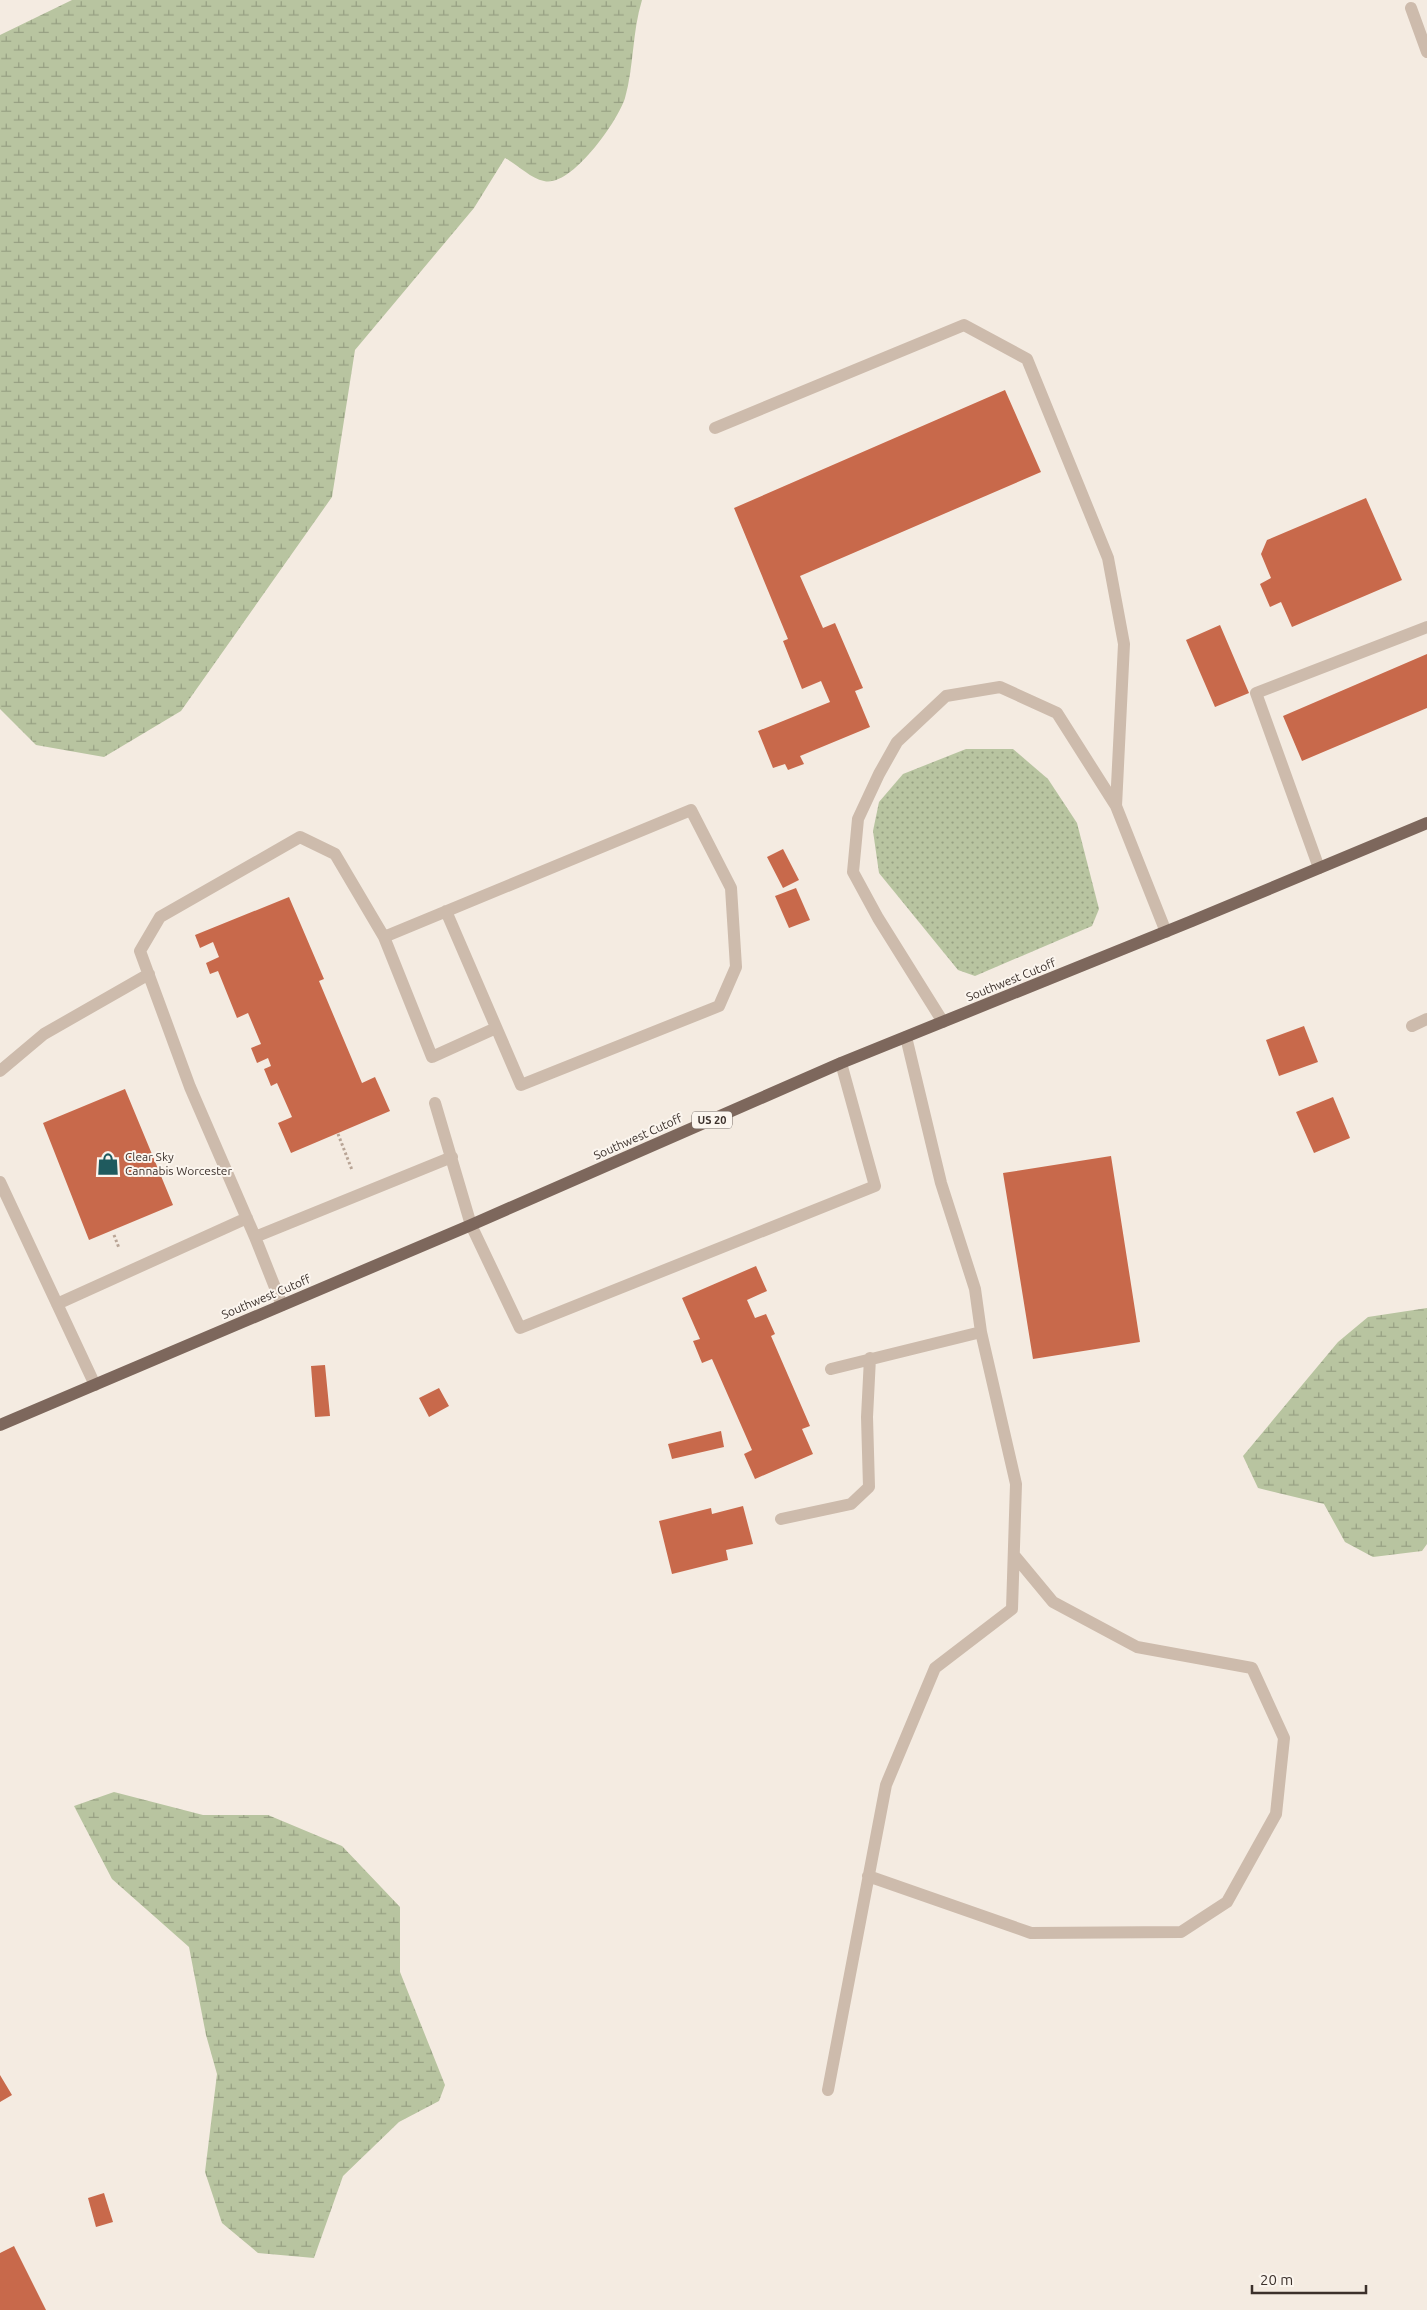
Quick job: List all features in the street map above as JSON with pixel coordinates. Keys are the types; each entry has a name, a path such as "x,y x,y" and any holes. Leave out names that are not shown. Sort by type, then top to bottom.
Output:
{"main road":[{"name":"Southwest Cutoff","path":"0,1425 471,1225 841,1063 1166,932 1427,823"}],"lane":[{"path":"1411,8 1427,52"},
{"path":"715,428 964,325 1027,359 1108,558 1124,644 1116,806"},
{"path":"1319,868 1256,692 1427,626"},
{"path":"943,1022 878,918 853,872 858,819 896,742 946,696 1000,687 1057,714 1116,806 1166,932"},
{"path":"384,937 446,911 692,810 731,888 736,967 719,1006 521,1085 446,911"},
{"path":"282,1305 247,1218 190,1087 140,951 160,917 300,837 335,854 384,937 432,1057 496,1028"},
{"path":"0,1071 44,1034 149,974"},
{"path":"1412,1026 1427,1019"},
{"path":"828,2090 886,1785 935,1668 1012,1609 1016,1484 981,1332 976,1289 941,1184 906,1037"},
{"path":"435,1103 471,1225 520,1328 875,1186 841,1063"},
{"path":"255,1237 452,1157"},
{"path":"0,1182 95,1385"},
{"path":"57,1304 247,1218"},
{"path":"832,1369 870,1358 981,1332"},
{"path":"780,1519 852,1504 870,1487 867,1417 870,1358"},
{"path":"868,1876 1032,1933 1181,1932 1227,1902 1276,1814 1284,1738 1252,1668 1137,1647 1053,1602 1014,1555"}],"path":[{"path":"338,1134 361,1194"}],"green space":[{"path":"72,0 642,0 636,24 628,86 621,108 613,122 580,164 555,180 544,181 539,179 505,158 474,208 355,350 332,497 181,711 104,757 36,745 0,709 0,35"},
{"path":"966,749 1013,749 1048,779 1077,823 1099,909 1092,926 975,976 958,970 879,873 873,831 879,802 903,774"},
{"path":"1427,1308 1427,1544 1422,1551 1373,1557 1345,1542 1324,1504 1258,1488 1243,1456 1338,1342 1368,1317"},
{"path":"114,1792 203,1815 268,1815 342,1846 400,1907 400,1972 445,2085 439,2101 399,2122 343,2176 314,2258 258,2253 222,2223 205,2172 217,2074 206,2035 189,1947 112,1879 74,1806"}],"building":[{"path":"1005,390 1041,472 800,576 823,628 835,623 863,688 855,691 870,727 800,756 804,764 788,770 785,764 773,768 758,731 830,702 821,681 802,689 783,641 788,639 734,508"},
{"path":"1366,498 1402,580 1292,627 1281,602 1270,607 1260,584 1271,578 1261,554 1267,540"},
{"path":"1220,625 1249,693 1215,707 1186,640"},
{"path":"1427,654 1427,708 1302,761 1283,716"},
{"path":"783,849 799,880 783,888 767,857"},
{"path":"796,888 810,920 789,928 775,896"},
{"path":"289,897 324,979 319,981 362,1083 375,1077 390,1111 291,1153 278,1123 292,1117 277,1083 271,1086 264,1069 271,1066 268,1058 257,1063 251,1048 261,1044 248,1013 237,1018 218,971 210,974 206,963 219,957 213,942 200,948 195,935"},
{"path":"1304,1026 1318,1062 1279,1076 1266,1040"},
{"name":"Clear Sky Cannabis Worcester","path":"125,1089 173,1205 89,1240 43,1123"},
{"path":"1333,1097 1350,1138 1314,1153 1296,1112"},
{"path":"1111,1156 1140,1342 1033,1359 1003,1173"},
{"path":"756,1266 767,1291 747,1300 755,1318 766,1314 775,1334 771,1336 810,1426 802,1429 813,1454 755,1479 744,1454 752,1450 712,1359 702,1363 693,1341 700,1339 682,1298"},
{"path":"325,1365 330,1416 315,1417 311,1366"},
{"path":"439,1388 449,1406 429,1417 419,1398"},
{"path":"721,1431 724,1447 672,1459 668,1444"},
{"path":"743,1506 753,1544 726,1550 728,1560 672,1574 659,1521 711,1508 712,1514"},
{"path":"0,2075 12,2095 0,2102"},
{"path":"104,2193 113,2222 96,2227 88,2198"},
{"path":"14,2246 46,2310 0,2310 0,2253"}],"place":[{"name":"Clear Sky Cannabis Worcester","path":"108,1164"}]}
